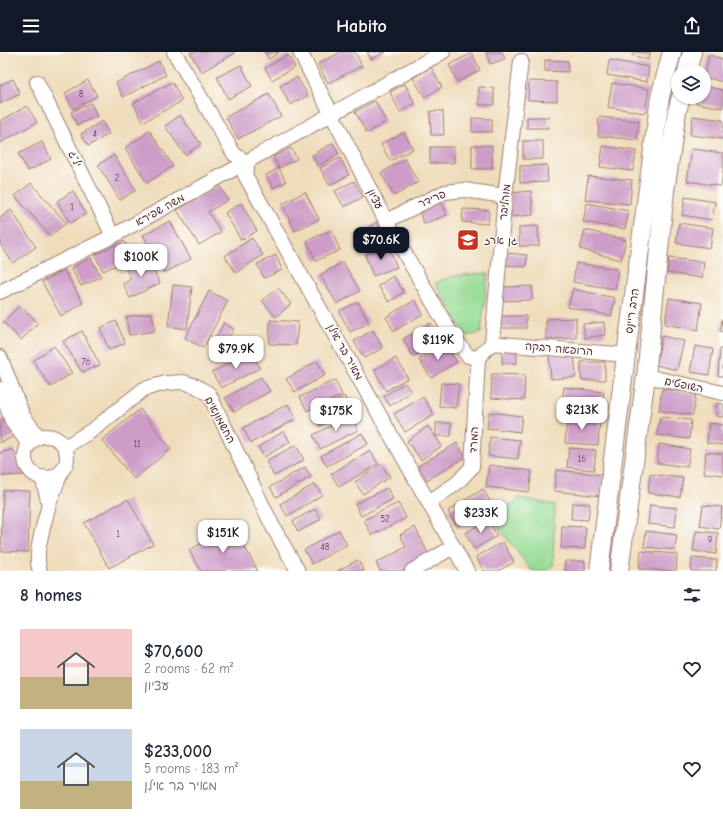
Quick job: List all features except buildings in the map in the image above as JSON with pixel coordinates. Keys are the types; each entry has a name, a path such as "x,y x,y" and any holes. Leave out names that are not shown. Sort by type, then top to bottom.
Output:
{"main road":[{"name":"הרב ריינס","path":"600,571 626,355 660,97 672,52"},
{"path":"689,64 692,52"},
{"name":"הרב ריינס","path":"620,571 646,376 665,192 678,104"}],"street":[{"name":"מאיר בר אילן","path":"174,52 240,165 467,571"},
{"name":"עציון","path":"300,52 386,220 450,332 468,356 478,358"},
{"name":"משה שפירא","path":"0,292 113,236 443,52"},
{"name":"מוהליבר","path":"492,343 505,196 521,61"},
{"name":"יל\"ג","path":"37,82 113,236"},
{"name":"פרידר","path":"386,220 444,192 464,190 505,196"},
{"name":"הרופאה רבקה","path":"492,343 626,355"},
{"path":"478,358 492,343"},
{"path":"0,357 34,440"},
{"name":"המרד","path":"429,502 457,483 472,467 478,358"},
{"name":"השופטים","path":"646,376 723,393"},
{"name":"החשמונאים","path":"65,447 94,430 144,389 166,383 177,382 183,382 196,386 209,394 273,527 298,571"},
{"path":"0,389 13,423 34,440"},
{"path":"40,571 37,564 37,554 49,504 67,460 67,453 65,447 56,438 51,436 34,440 26,451 25,458 26,464 30,470 35,475 42,478 49,478 61,472"},
{"path":"42,478 49,504"},
{"path":"412,571 453,547"}],"green space":[{"path":"488,273 481,333 466,336 435,283 451,276"},
{"path":"520,498 555,505 553,566 546,571 532,571 491,518"}],"place":[{"name":"גן ארז","path":"468,240"}]}
